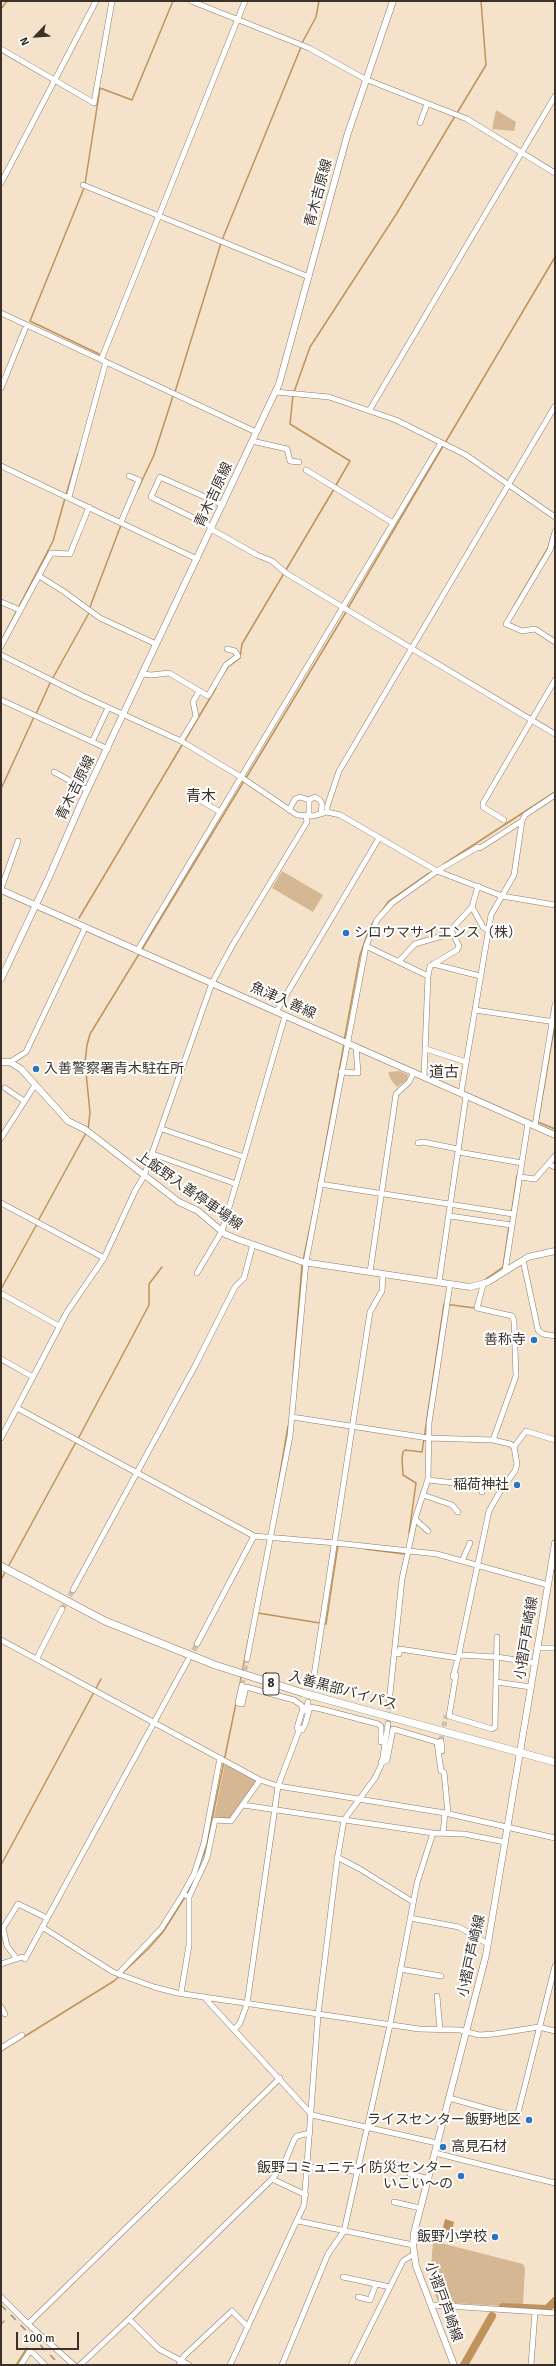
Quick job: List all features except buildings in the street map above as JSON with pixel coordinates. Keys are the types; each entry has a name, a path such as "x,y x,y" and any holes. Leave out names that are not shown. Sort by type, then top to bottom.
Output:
{"highway":[{"name":"入善黒部バイパス","path":"1,1566 105,1621 215,1665 303,1693 555,1762"}],"main road":[{"name":"青木吉原線","path":"1,979 87,790 108,749 156,644 276,392 347,136 365,79 393,1"},
{"name":"魚津入善線","path":"1,890 555,1134"},
{"path":"1,1062 10,1062"},
{"name":"上飯野入善停車場線","path":"10,1062 21,1069 68,1121 86,1130 144,1176 183,1204 204,1215 230,1237 306,1262 470,1287 483,1284 523,1260 555,1251"},
{"name":"小摺戸芦崎線","path":"454,2365 412,2245 420,2208 429,2179 488,1944 555,1544"}],"street":[{"path":"1,183 96,1"},
{"path":"1,49 94,103 112,1"},
{"path":"191,1 309,48 365,79 467,119 555,173"},
{"path":"101,360 245,1"},
{"path":"369,411 555,96"},
{"path":"420,123 427,104"},
{"path":"83,185 309,277"},
{"path":"1,313 256,432"},
{"path":"1,388 25,329"},
{"path":"69,497 105,366"},
{"path":"276,392 329,397 396,420 466,456 555,517"},
{"path":"327,812 327,807 339,771 555,406"},
{"path":"252,441 287,449 290,461 299,462"},
{"path":"137,950 344,608 441,443"},
{"path":"1,466 197,559"},
{"path":"306,470 393,523"},
{"path":"121,522 139,480 129,476"},
{"path":"223,505 160,477 151,497 212,528 257,555 272,561 286,573 555,734"},
{"path":"1,646 51,553 70,554 89,507"},
{"path":"555,532 550,550 506,624 522,631 535,629 555,642"},
{"path":"39,576 88,607 95,615 156,644"},
{"path":"1,602 20,610"},
{"path":"143,674 151,675 169,673 208,696 226,665 238,656 235,651 227,649"},
{"path":"1,655 123,716 181,742 241,777 297,815 307,816 321,812 340,815 437,871 502,896 555,905"},
{"path":"504,820 483,807 483,802 555,680"},
{"path":"181,742 196,716 193,702 199,691"},
{"path":"1,700 108,749"},
{"path":"92,742 108,708"},
{"path":"54,772 87,790"},
{"path":"439,1282 452,1203 464,1095 466,1062 491,915 514,875 522,822 525,815 555,795"},
{"path":"193,796 220,812"},
{"path":"289,810 298,797 309,800 315,797 320,800 322,804 321,812"},
{"path":"1,1438 60,1326 104,1258 135,1191 144,1176 162,1129 212,983 232,946 306,822 309,800"},
{"path":"247,1659 272,1538 292,1417 306,1262 366,946 377,920 387,907 437,871 478,847 480,848 522,822"},
{"path":"276,1012 379,838"},
{"path":"1,890 18,841"},
{"path":"399,961 415,944 442,936 451,930 472,907 478,886"},
{"path":"472,907 483,927 488,930"},
{"path":"10,1062 26,1052 85,928"},
{"path":"424,1077 428,976 430,966 457,950 459,946 451,930"},
{"path":"366,946 428,976"},
{"path":"433,964 480,976"},
{"path":"535,1126 554,1022 555,1005"},
{"path":"475,1010 554,1022"},
{"path":"197,1273 222,1231 285,1016"},
{"path":"341,1072 358,1073 356,1047"},
{"path":"426,1049 466,1062"},
{"path":"370,1272 396,1094 409,1082 414,1072"},
{"path":"1,1138 35,1085"},
{"path":"5,1088 24,1101"},
{"path":"506,1271 511,1225 528,1123"},
{"path":"162,1129 244,1157"},
{"path":"418,1143 423,1142 522,1162"},
{"path":"153,1154 236,1184"},
{"path":"520,1177 535,1179 555,1156"},
{"path":"548,1164 555,1166"},
{"path":"320,1184 381,1194 452,1203 513,1214"},
{"path":"1,1203 104,1258"},
{"path":"450,1216 511,1225"},
{"path":"73,1590 196,1364 235,1287 244,1278 253,1244"},
{"path":"523,1260 538,1330 543,1334 555,1336"},
{"path":"313,1682 336,1543 370,1312 382,1291 383,1274"},
{"path":"389,1703 402,1579 410,1552 415,1519 428,1480 428,1438 450,1284"},
{"path":"483,1284 477,1308 512,1316 514,1321 516,1376 493,1440"},
{"path":"2,1294 60,1326"},
{"path":"1,1359 33,1377"},
{"path":"17,1408 254,1536 437,1554 548,1585"},
{"path":"292,1417 428,1438 493,1440 510,1444 514,1447"},
{"path":"446,1715 453,1674 459,1656 489,1511 501,1490 516,1471 517,1464 514,1447 526,1431 555,1440"},
{"path":"428,1480 482,1486 482,1492"},
{"path":"423,1495 452,1505 458,1512"},
{"path":"415,1519 428,1531"},
{"path":"197,1644 254,1536"},
{"path":"462,1562 470,1543"},
{"path":"36,1658 62,1609"},
{"path":"453,1674 456,1675 449,1716 492,1728 495,1727 497,1637"},
{"path":"1,1640 260,1780 278,1786 447,1813 555,1838"},
{"path":"395,1654 399,1654 400,1648 459,1656 497,1657 535,1663"},
{"path":"537,1648 555,1648"},
{"path":"1,1964 25,1958 188,1660"},
{"path":"496,1682 531,1687"},
{"path":"242,1686 238,1703 242,1704 246,1687 302,1705 303,1708 298,1728 299,1730"},
{"path":"234,2030 240,2023 247,2004 276,1811 278,1786 308,1702"},
{"path":"299,1730 302,1730 310,1707 378,1724 381,1726 379,1758 382,1763"},
{"path":"230,2365 298,2221 306,2195 318,2015 337,1857 344,1820 360,1799 382,1763 388,1724"},
{"path":"382,1763 387,1760 390,1752 393,1729 437,1742 441,1771 444,1772"},
{"path":"441,1741 447,1813 443,1833"},
{"path":"181,1993 189,1945 186,1896 204,1843 220,1758"},
{"path":"118,1974 162,1930 186,1896 207,1858 215,1820 231,1821 260,1780"},
{"path":"243,1806 433,1833 464,1834 504,1842"},
{"path":"282,2365 328,2254 344,2231 390,2025 412,1902 433,1833"},
{"path":"337,1857 360,1869 412,1902"},
{"path":"17,1959 7,1946 3,1928 18,1904 47,1918"},
{"path":"410,1918 459,1927 488,1944"},
{"path":"42,1927 118,1974 154,1987 181,1993 318,2015 390,2025 466,2031 479,2035 539,2027 555,2031"},
{"path":"449,2098 518,2117 555,1966"},
{"path":"400,1969 441,1976"},
{"path":"437,1996 440,2030"},
{"path":"204,1997 280,2078 312,2115 437,2143"},
{"path":"1,2007 5,2014"},
{"path":"1,2048 22,2035"},
{"path":"28,2324 280,2078"},
{"path":"80,2365 272,2180 284,2164 297,2136 310,2133"},
{"path":"435,2153 555,2183"},
{"path":"395,2165 405,2168 410,2174 429,2179"},
{"path":"308,2167 337,2168 358,2172"},
{"path":"272,2180 306,2195"},
{"path":"394,2202 420,2208"},
{"path":"298,2221 412,2245"},
{"path":"351,2365 403,2261 414,2254"},
{"path":"343,2277 390,2287"},
{"path":"358,2297 370,2300 376,2284"},
{"path":"1,2297 28,2324 74,2365"},
{"path":"432,2305 555,2313"},
{"path":"180,2363 232,2311 248,2327"},
{"path":"531,2365 535,2312"},
{"path":"129,2318 159,2349 180,2363 189,2365"},
{"path":"21,2365 29,2352 33,2353 45,2365"},
{"path":"67,2359 71,2365"}],"shaded area":[{"path":"496,110 516,122 514,131 492,129"},
{"path":"282,871 323,895 313,912 272,888"},
{"path":"400,1071 408,1075 407,1080 397,1087 391,1080 388,1072"},
{"path":"225,1763 257,1781 230,1820 214,1818"},
{"path":"445,2219 454,2222 450,2239 441,2236"},
{"path":"433,2241 523,2264 525,2269 523,2305 503,2303 501,2306 438,2302 430,2281"}],"waterway":[{"path":"1,9 7,1"},
{"path":"85,184 100,88 132,100 173,1"},
{"path":"302,43 316,17 319,1"},
{"path":"457,113 486,65 481,1"},
{"path":"222,240 301,47"},
{"path":"294,392 310,347 397,213 455,116"},
{"path":"84,188 30,321 99,354"},
{"path":"175,392 221,243"},
{"path":"445,443 555,257"},
{"path":"293,395 290,424 350,461 336,485"},
{"path":"138,489 154,455 173,396"},
{"path":"348,608 443,446"},
{"path":"66,495 78,454"},
{"path":"222,676 228,667 240,658 242,644 334,489"},
{"path":"1,641 53,541 65,498"},
{"path":"90,607 121,525"},
{"path":"514,606 548,548 552,534"},
{"path":"246,778 346,612"},
{"path":"36,714 50,683 89,613"},
{"path":"79,918 216,688"},
{"path":"1,789 34,717"},
{"path":"141,951 244,781"},
{"path":"444,864 555,792"},
{"path":"344,1041 360,955 370,927 389,901 429,873"},
{"path":"88,1130 90,1113 85,1062 90,1034 139,954"},
{"path":"555,1023 538,1122 555,1129"},
{"path":"315,1202 344,1044"},
{"path":"38,1221 86,1133"},
{"path":"510,1223 517,1175 519,1175"},
{"path":"303,1261 314,1208"},
{"path":"1,1289 37,1224"},
{"path":"483,1281 503,1267 509,1226"},
{"path":"293,1376 302,1265"},
{"path":"78,1439 149,1305 149,1284 162,1267"},
{"path":"409,1533 416,1483 403,1475 402,1458 405,1450 422,1452 444,1304 475,1308"},
{"path":"276,1497 288,1426"},
{"path":"8,1567 76,1442"},
{"path":"258,1613 326,1624 338,1545"},
{"path":"365,1549 405,1554"},
{"path":"1,1580 6,1570"},
{"path":"242,1672 250,1632"},
{"path":"240,1686 241,1675"},
{"path":"1,1865 101,1679"},
{"path":"187,1894 206,1849 236,1703"},
{"path":"1,2051 114,1981 148,1949 163,1932 185,1897"},
{"path":"503,2307 547,2309 555,2301"},
{"path":"464,2365 492,2316"},
{"path":"1,2324 4,2321"},
{"path":"16,2365 27,2348"}],"tunnel":[{"path":"62,1609 73,1590"},
{"path":"190,1657 197,1644"},
{"path":"242,1685 247,1659"},
{"path":"309,1697 313,1682"},
{"path":"388,1724 389,1703"},
{"path":"441,1741 446,1715"}],"railway":[{"path":"1,2305 60,2365"}],"place":[{"name":"シロウマサイエンス（株）","path":"346,933"},
{"name":"入善警察署青木駐在所","path":"36,1069"},
{"name":"善称寺","path":"534,1340"},
{"name":"稲荷神社","path":"517,1485"},
{"name":"ライスセンター飯野地区","path":"529,2120"},
{"name":"高見石材","path":"443,2147"},
{"name":"飯野コミュニティ防災センター いこい～の","path":"461,2176"},
{"name":"飯野小学校","path":"495,2237"}],"district":[{"name":"青木","path":"201,797"},
{"name":"道古","path":"444,1073"}]}
